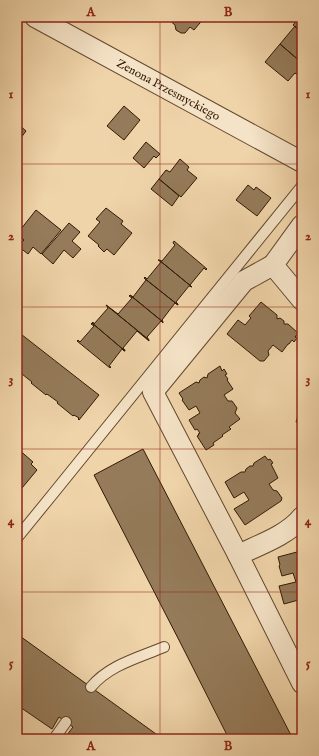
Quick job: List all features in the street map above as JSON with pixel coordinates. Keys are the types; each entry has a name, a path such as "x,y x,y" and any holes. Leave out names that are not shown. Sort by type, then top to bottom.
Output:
{"street":[{"name":"Zenona Przesmyckiego","path":"35,17 301,159"},
{"path":"302,225 273,265 244,281 153,392 238,555 302,683"},
{"path":"273,265 302,300"},
{"path":"238,555 274,538 289,529 302,517"}],"lane":[{"path":"17,538 302,186"},
{"path":"91,687 103,675 114,668 164,647"},
{"path":"54,739 66,722"}],"building":[{"path":"161,17 205,17 194,30 190,27 185,33 181,33 176,30 175,25 168,19 166,22"},
{"path":"300,17 302,17 302,33 293,25"},
{"path":"295,26 302,33 302,63 280,44"},
{"path":"280,44 302,63 302,78 295,73 288,81 265,62"},
{"path":"124,106 140,120 124,140 107,126"},
{"path":"17,123 26,131 17,143"},
{"path":"146,142 160,154 156,158 154,156 144,168 133,158"},
{"path":"180,159 189,167 187,170 197,178 181,197 159,179 166,170 170,172"},
{"path":"159,179 179,196 172,206 151,189"},
{"path":"248,185 254,190 256,187 271,198 257,216 236,200"},
{"path":"106,208 123,221 121,224 132,233 114,255 107,249 104,252 98,246 99,245 88,236 100,222 96,219"},
{"path":"36,210 61,230 41,254 33,247 28,254 18,246 24,240 17,234"},
{"path":"69,223 80,232 72,241 81,249 73,258 64,250 53,264 42,254"},
{"path":"174,241 207,269 206,270 204,268 190,285 192,287 159,260 162,261 175,245 173,243"},
{"path":"159,260 192,287 189,286 176,302 178,305 144,278 145,277 147,279 161,262"},
{"path":"144,278 178,305 175,303 162,320 163,322 130,295 133,297 146,280"},
{"path":"130,295 163,322 161,321 147,337 149,340 106,305 118,314 132,298 129,296"},
{"path":"261,302 277,315 277,319 280,318 284,321 284,324 288,324 298,333 294,342 292,340 282,352 273,345 268,351 269,355 264,361 260,361 227,334 238,320 245,325 251,318 249,316"},
{"path":"106,305 149,341 137,331 123,348 125,351 92,323 93,322 94,324 108,308"},
{"path":"92,323 125,351 122,349 109,366 111,367 110,368 77,341 78,340 80,342 94,326 91,324"},
{"path":"17,331 99,395 79,420 79,418 74,415 73,416 57,403 58,402 47,394 46,395 22,374 21,375 17,372"},
{"path":"220,366 222,371 224,369 227,374 225,375 228,379 227,380 233,389 224,395 228,401 232,401 237,408 235,413 240,419 229,427 231,429 213,443 214,445 206,450 197,436 200,433 197,429 195,430 189,420 200,413 196,406 189,410 179,393 196,382 199,383 204,377 207,378 208,374"},
{"path":"302,403 302,424 296,422"},
{"path":"17,448 33,462 31,464 37,470 17,494"},
{"path":"143,449 293,739 229,739 94,475"},
{"path":"265,456 273,463 271,464 278,478 269,484 282,498 281,501 245,525 234,509 249,500 244,492 234,498 225,482 241,472 245,472 246,469 253,466 254,463"},
{"path":"302,551 302,599 284,604 279,586 296,582 293,573 282,576 278,557 297,552 301,554"},
{"path":"17,634 163,739 64,739 73,727 59,717 52,729 17,705"}]}
